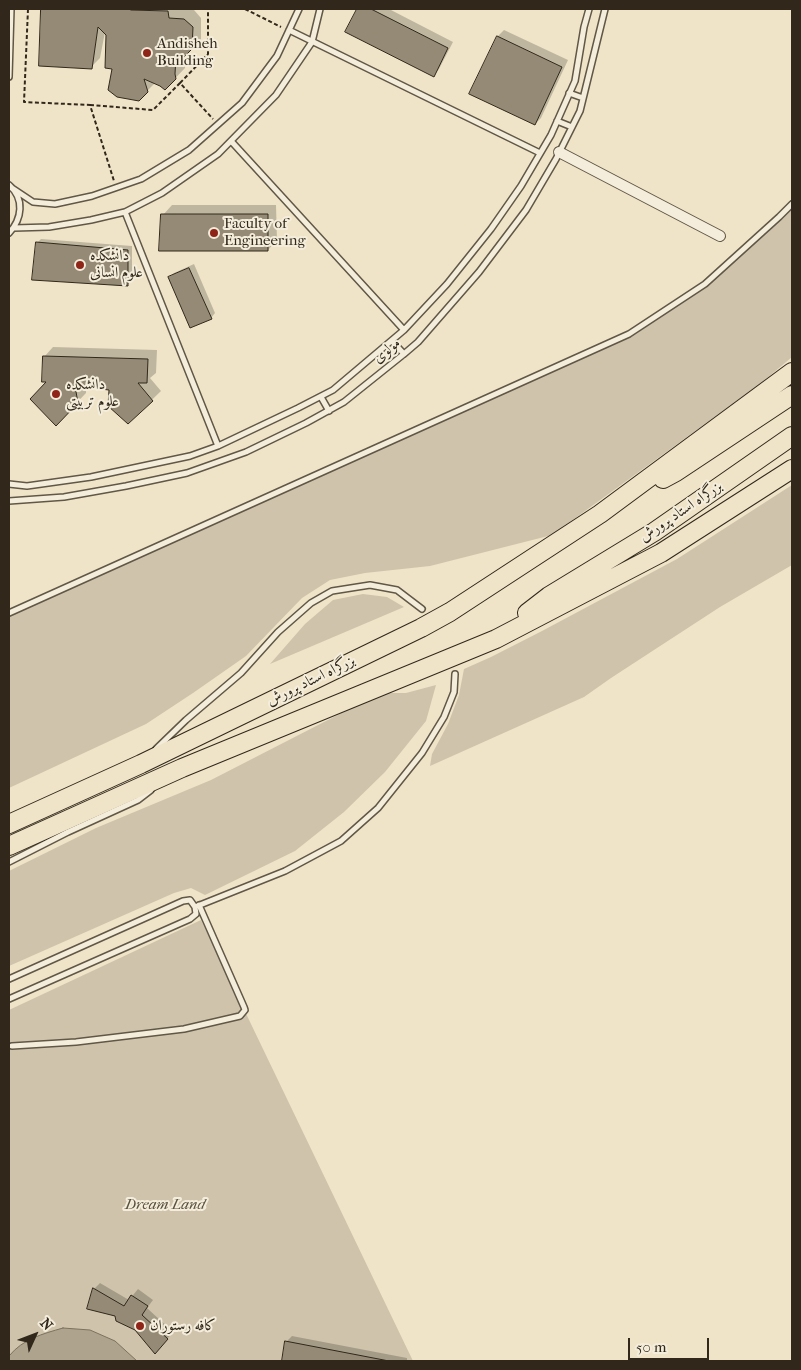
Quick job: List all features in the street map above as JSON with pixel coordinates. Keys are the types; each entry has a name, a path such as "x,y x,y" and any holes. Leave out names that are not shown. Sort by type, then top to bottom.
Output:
{"highway":[{"name":"بزرگراه استاد پرورش","path":"9,824 141,764 421,628 450,612 600,514 792,372"},
{"name":"بزرگراه استاد پرورش","path":"600,514 676,472 792,395"},
{"name":"بزرگراه استاد پرورش","path":"496,638 549,596 654,532 792,436"},
{"name":"بزرگراه استاد پرورش","path":"9,846 182,768 496,638 661,553 792,469"}],"street":[{"path":"560,152 720,236"}],"lane":[{"path":"9,77 11,9"},
{"path":"11,187 33,202 55,204 92,196 141,179 189,150 242,103 277,56 298,9"},
{"path":"14,228 49,227 125,212 162,193 218,154 276,95 312,42 320,9"},
{"name":"مولوی","path":"9,484 27,486 91,477 190,456 218,446 333,390 404,330 447,284 491,229 521,186 551,135 575,81 589,9"},
{"name":"مولوی","path":"9,501 64,497 126,486 187,473 246,452 344,402 404,354 418,342 479,272 526,210 560,152 580,111 605,9"},
{"path":"289,30 540,153"},
{"path":"570,93 583,98"},
{"path":"557,122 572,127"},
{"path":"231,141 404,330"},
{"path":"9,233 20,216 18,197 11,187"},
{"path":"9,613 629,334 705,284 792,204"},
{"path":"125,212 218,446"},
{"path":"392,341 404,354"},
{"path":"321,397 328,411"},
{"path":"141,764 186,720 241,673 278,632 311,603 332,591 370,585 397,590 422,608"},
{"path":"197,906 285,871 341,841 378,808 422,753 444,717 454,692 455,674"},
{"path":"9,862 138,800 182,768"},
{"path":"9,979 190,900 197,906 245,1010 240,1016 184,1029 76,1042 12,1046"},
{"path":"9,999 190,919 196,914 197,906"}],"path":[{"path":"28,9 24,102 153,110 208,54 208,9"},
{"path":"246,9 289,30"},
{"path":"180,83 218,124"},
{"path":"90,105 116,188"}],"green space":[{"path":"792,207 792,357 760,384 552,535 430,566 365,573 330,580 302,598 246,656 146,724 9,788 9,616 636,334 706,285"},
{"path":"792,485 792,565 720,607 584,697 430,766 432,754 448,724 459,695 464,669 542,631 677,559"},
{"path":"363,594 387,597 404,607 270,664 305,624 333,600"},
{"path":"436,685 426,721 385,772 344,812 295,851 205,895 191,888 174,893 9,966 9,871 96,828 211,780 361,703 387,693 406,693"},
{"name":"Dream Land","path":"201,920 413,1361 9,1361 9,1010"}],"shaded area":[{"path":"63,1328 90,1330 115,1341 137,1361 9,1361 9,1356 20,1345 40,1335"}],"building":[{"name":"Andisheh Building","path":"41,9 168,11 169,18 184,19 193,27 192,49 183,58 176,57 176,79 165,90 144,79 148,92 139,101 117,97 108,90 112,69 105,68 106,35 98,27 92,69 39,66"},
{"path":"357,9 371,9 448,48 434,77 345,32"},
{"path":"497,36 562,67 535,125 469,94"},
{"name":"Faculty of Engineering","path":"161,214 268,214 268,251 159,251"},
{"name":"دانشکده علوم انسانی","path":"36,242 128,250 128,286 32,280"},
{"path":"189,268 212,319 190,328 168,277"},
{"name":"دانشکده علوم تربیتی","path":"43,356 148,359 147,383 138,383 153,401 128,424 108,406 109,390 75,386 78,403 56,426 30,399 46,382 42,382"},
{"name":"کافه رستوران","path":"93,1288 124,1306 131,1295 148,1306 142,1315 168,1339 155,1354 135,1330 116,1321 115,1316 87,1309"},
{"path":"285,1341 389,1361 282,1361"}],"place":[{"name":"Andisheh Building","path":"147,53"},
{"name":"Faculty of Engineering","path":"214,233"},
{"name":"دانشکده علوم انسانی","path":"80,265"},
{"name":"دانشکده علوم تربیتی","path":"56,394"},
{"name":"کافه رستوران","path":"140,1326"}]}
